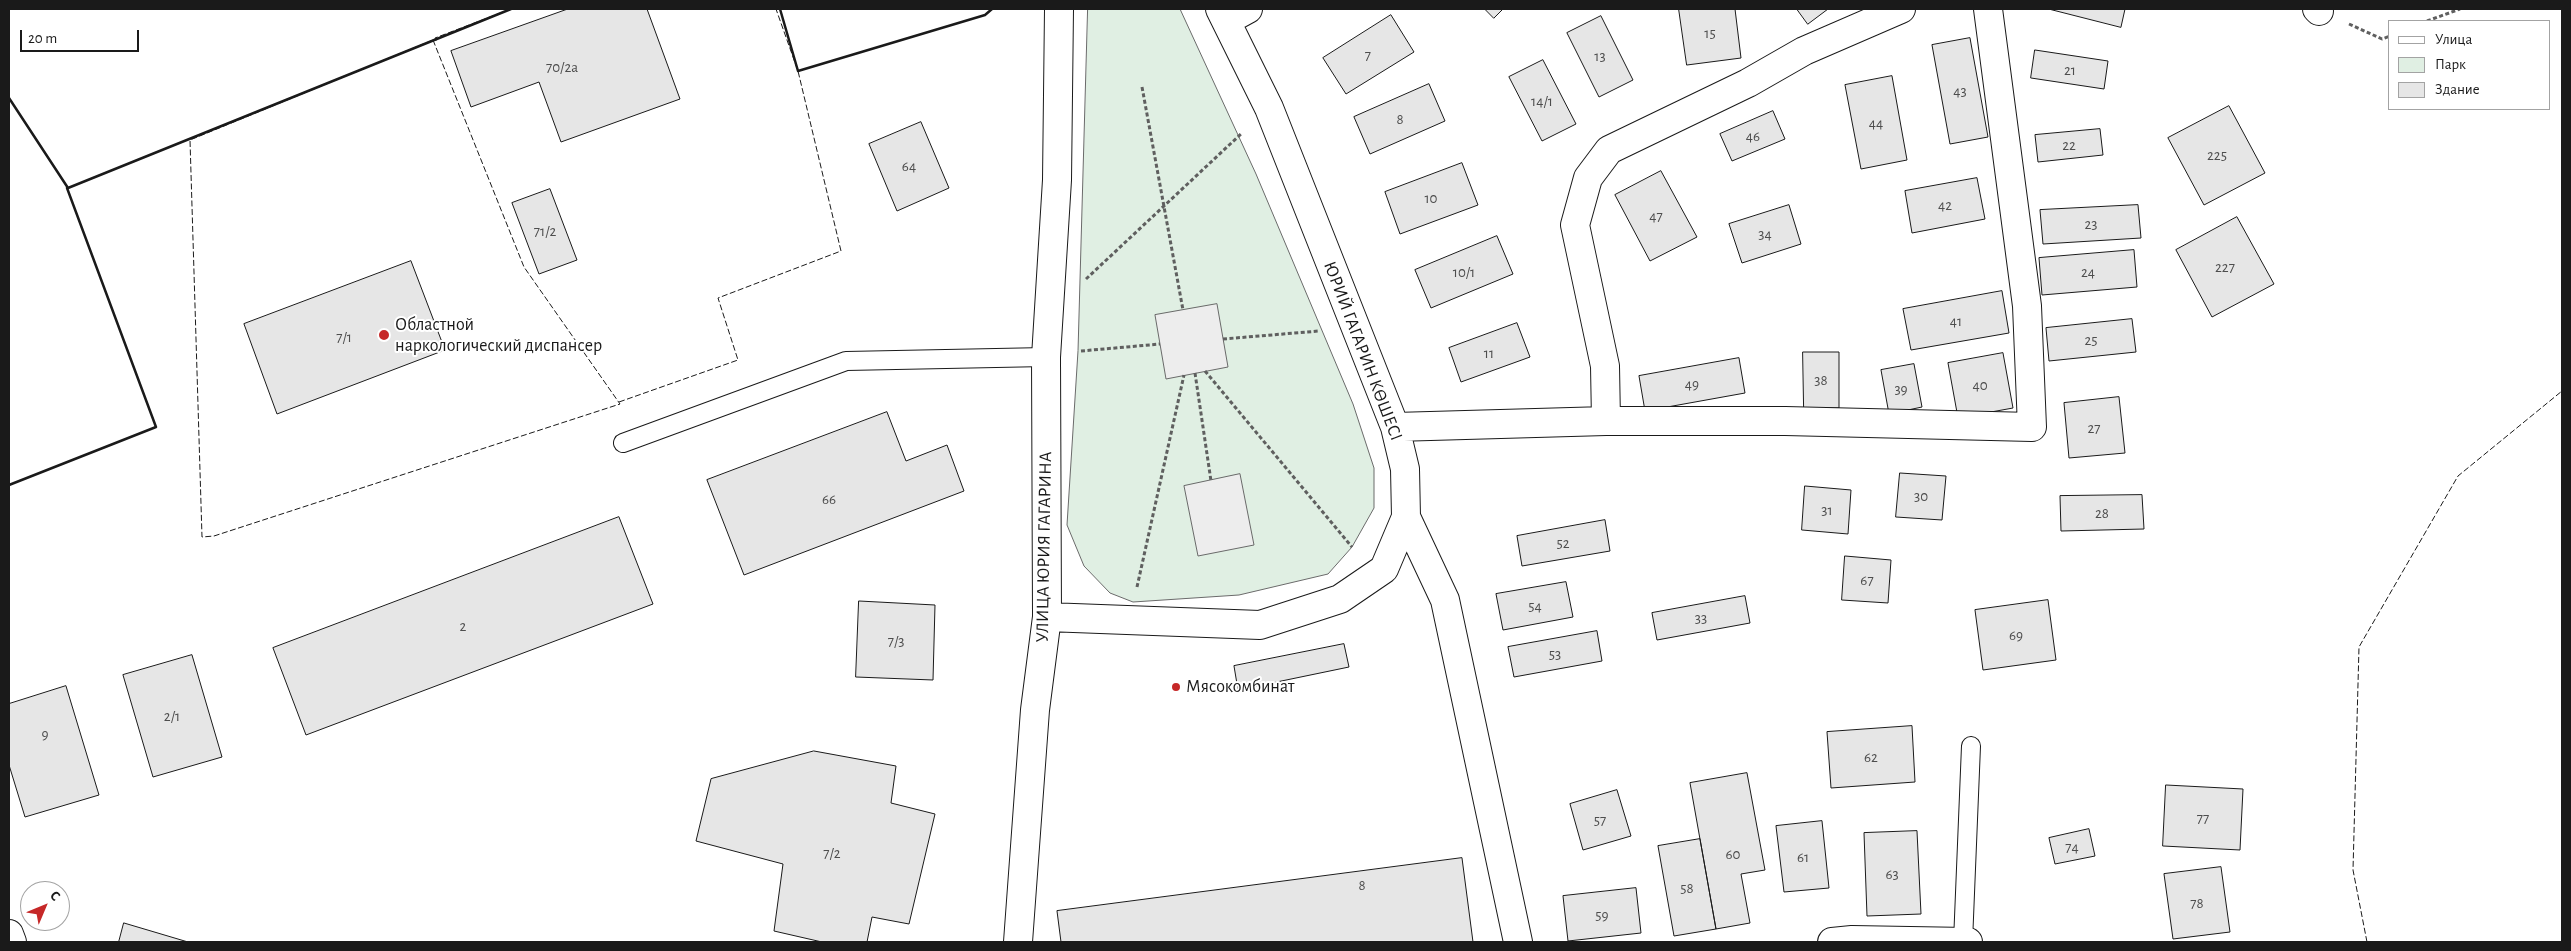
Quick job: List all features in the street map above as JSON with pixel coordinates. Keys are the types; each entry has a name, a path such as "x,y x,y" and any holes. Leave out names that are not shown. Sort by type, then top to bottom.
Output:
{"street":[{"name":"УЛИЦА ЮРИЯ ГАГАРИНА","path":"1018,942 1035,710 1047,617 1046,357 1047,316 1058,180 1059,9"},
{"path":"1606,421 1605,366 1575,226 1588,178 1610,150 1748,83 1804,51 1901,9"},
{"path":"1395,427 1606,421 1785,421 2032,427 2027,306 1988,9"},
{"name":"ЮРИЙ ГАГАРИН КӨШЕСІ","path":"1047,617 1260,625 1340,599 1384,569 1406,517 1405,469 1395,427 1232,13"},
{"path":"1406,517 1445,600 1518,942"},
{"path":"9,934 12,942"},
{"path":"1832,942 1968,942"}],"lane":[{"path":"623,443 846,361 1046,357"},
{"path":"1963,942 1971,746"}],"path":[{"path":"2430,20 2460,9"},
{"path":"2318,10 2382,39 2388,37"},
{"path":"1142,87 1183,310"},
{"path":"1047,316 1269,108"},
{"path":"1223,339 1321,331"},
{"path":"1078,351 1160,344"},
{"path":"1206,371 1352,547"},
{"path":"1195,373 1211,481"},
{"path":"1135,592 1184,375"}],"green space":[{"path":"1088,9 1180,9 1256,174 1353,404 1374,468 1374,508 1352,547 1328,574 1239,595 1133,602 1110,593 1084,566 1067,525 1078,351"}],"shaded area":[{"path":"1217,304 1228,367 1166,379 1155,315"},
{"path":"1240,474 1254,545 1198,556 1184,486"}],"building":[{"path":"568,9 647,9 680,99 561,142 539,82 471,107 451,51"},
{"path":"1485,9 1503,9 1494,18"},
{"path":"1679,9 1735,9 1741,58 1687,65"},
{"path":"1797,9 1828,9 1808,24"},
{"path":"2049,9 2125,9 2121,27"},
{"path":"1391,15 1414,52 1346,94 1323,58"},
{"path":"1601,16 1633,80 1599,97 1567,33"},
{"path":"1970,38 1988,137 1950,144 1932,45"},
{"path":"2035,50 2108,61 2104,89 2031,78"},
{"path":"1543,60 1576,124 1542,141 1509,77"},
{"path":"1892,76 1907,160 1861,169 1845,85"},
{"path":"1429,84 1445,121 1370,154 1354,117"},
{"path":"2229,106 2265,173 2204,205 2168,138"},
{"path":"1773,111 1785,139 1732,161 1720,134"},
{"path":"921,122 949,188 897,211 869,144"},
{"path":"2100,129 2103,155 2038,162 2035,135"},
{"path":"1462,163 1478,205 1400,234 1385,192"},
{"path":"1661,171 1697,237 1650,261 1615,195"},
{"path":"1977,178 1985,219 1912,233 1905,191"},
{"path":"550,189 577,260 539,274 512,203"},
{"path":"1789,205 1801,244 1742,263 1729,224"},
{"path":"2138,205 2141,238 2043,244 2040,210"},
{"path":"2237,217 2274,284 2212,317 2176,250"},
{"path":"1497,236 1513,274 1431,308 1415,270"},
{"path":"2134,250 2137,287 2042,295 2039,258"},
{"path":"411,261 445,350 277,414 244,324"},
{"path":"2002,291 2009,333 1911,350 1903,309"},
{"path":"2132,319 2136,352 2049,361 2046,328"},
{"path":"1517,323 1530,357 1461,382 1449,348"},
{"path":"1803,352 1839,352 1839,408 1804,408"},
{"path":"2003,353 2013,408 1958,418 1948,363"},
{"path":"1739,358 1745,393 1645,411 1639,376"},
{"path":"1914,364 1922,407 1889,414 1881,370"},
{"path":"2119,397 2125,453 2069,458 2064,403"},
{"path":"887,412 906,461 947,445 964,491 744,575 707,480"},
{"path":"1900,473 1946,476 1942,520 1896,517"},
{"path":"1805,486 1851,490 1848,534 1802,530"},
{"path":"2142,495 2144,529 2061,531 2060,496"},
{"path":"619,517 653,604 306,735 273,648"},
{"path":"1605,520 1610,551 1522,566 1517,536"},
{"path":"1845,556 1891,560 1888,603 1842,600"},
{"path":"1566,582 1573,617 1503,630 1496,594"},
{"path":"1745,596 1750,623 1657,640 1652,613"},
{"path":"2048,600 2056,660 1983,670 1975,610"},
{"path":"859,601 935,605 933,680 856,677"},
{"path":"1597,631 1602,661 1514,677 1508,647"},
{"path":"1344,644 1349,667 1238,690 1234,666"},
{"path":"192,655 222,757 153,777 123,675"},
{"path":"66,686 99,795 25,817 9,765 9,704"},
{"path":"1912,726 1915,782 1831,788 1827,732"},
{"path":"814,751 896,766 891,803 935,814 909,924 872,917 867,942 822,942 774,931 783,864 696,841 711,779"},
{"path":"1747,773 1765,870 1741,874 1750,923 1716,929 1690,783"},
{"path":"2166,785 2243,789 2240,850 2163,846"},
{"path":"1617,790 1631,836 1583,850 1570,804"},
{"path":"1822,821 1829,888 1784,892 1776,826"},
{"path":"2089,829 2095,856 2055,864 2049,838"},
{"path":"1917,831 1921,914 1867,916 1864,833"},
{"path":"1700,839 1716,929 1674,936 1658,846"},
{"path":"1462,858 1473,942 1061,942 1057,911"},
{"path":"2221,867 2230,932 2173,939 2164,874"},
{"path":"1636,888 1641,933 1568,941 1563,896"},
{"path":"124,923 188,942 119,942"}],"fence":[{"path":"436,41 435,38 511,9"},
{"path":"619,402 738,360 718,298 841,251 798,71 776,9"},
{"path":"433,40 524,267 620,404 214,536 202,537 190,140 433,40"},
{"path":"2367,942 2353,870 2359,647 2458,476 2562,391"}],"wall":[{"path":"9,98 68,188 511,9"},
{"path":"780,9 798,71 985,15 992,9"},
{"path":"9,485 156,427 67,188"}],"place":[{"name":"Областной наркологический диспансер","path":"384,335"},
{"name":"Мясокомбинат","path":"1176,687"}]}
